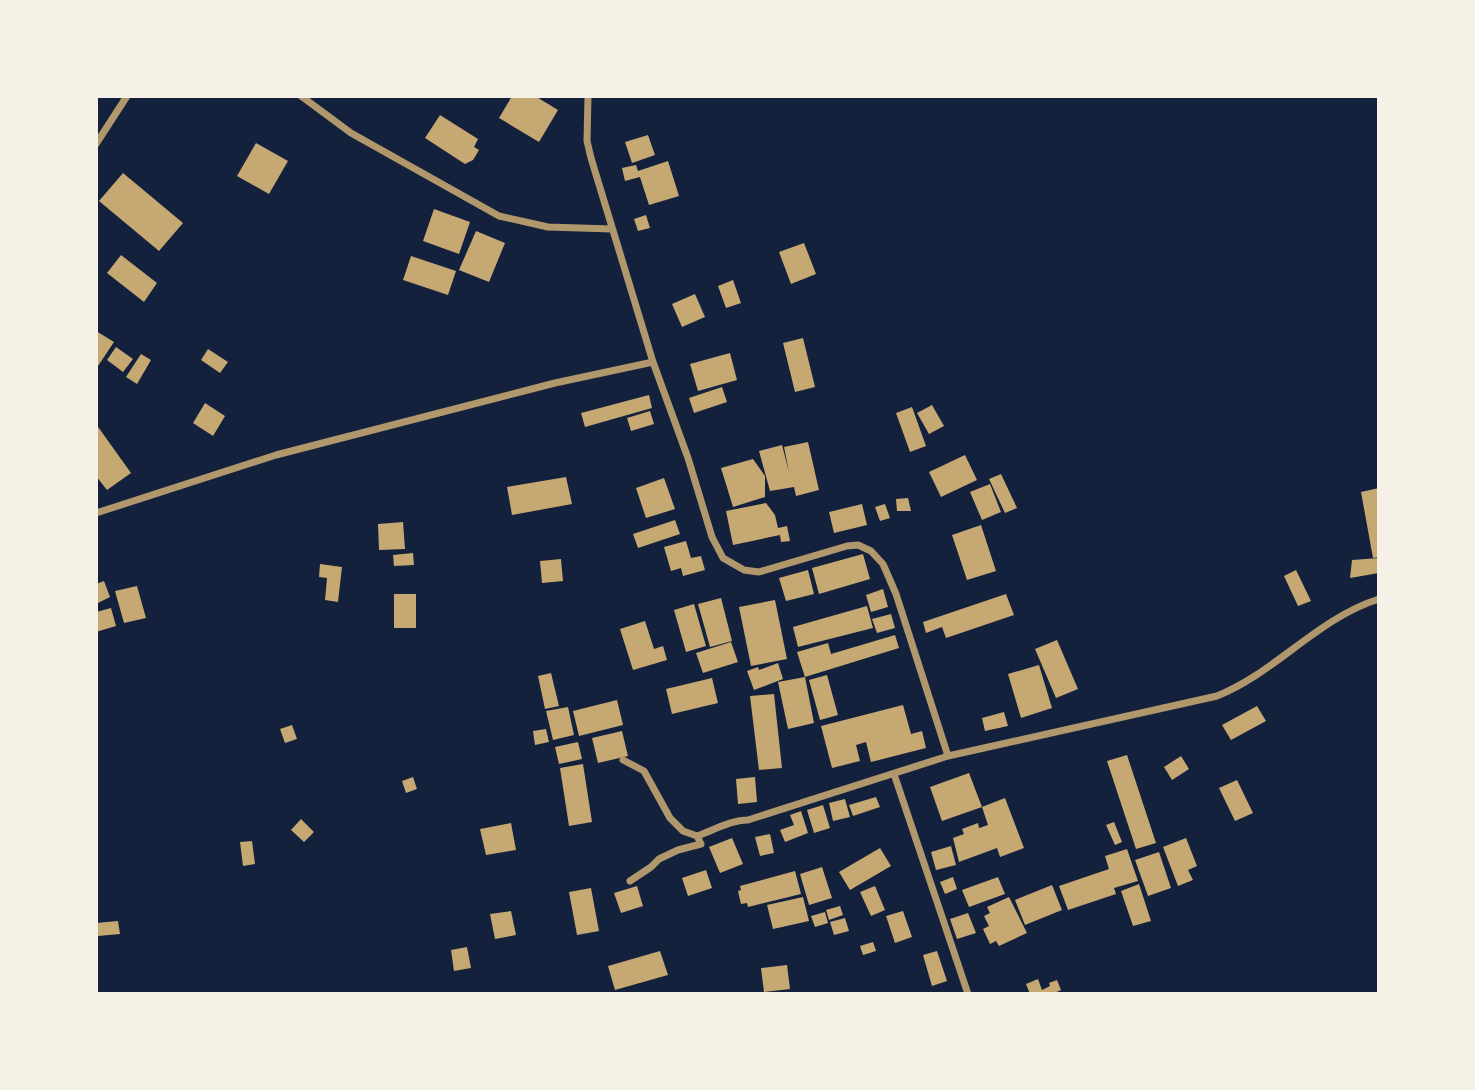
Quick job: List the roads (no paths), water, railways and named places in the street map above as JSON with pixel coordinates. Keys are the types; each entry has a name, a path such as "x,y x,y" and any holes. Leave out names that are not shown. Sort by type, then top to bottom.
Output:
{"street":[{"path":"96,144 127,96"},
{"path":"301,96 351,133 499,216 548,227 612,229"},
{"path":"588,96 587,141 612,229 712,537 723,558 744,570 759,572 847,545 858,545 871,551 883,564 896,594 948,756"},
{"path":"96,513 276,455 555,383 653,362"},
{"path":"622,760 644,771 670,818 683,831 697,836 727,826 736,820 748,820 948,756 1197,702 1230,691 1351,610 1379,599"},
{"path":"894,774 968,994"},
{"path":"630,881 659,859 701,844 697,836"}]}
